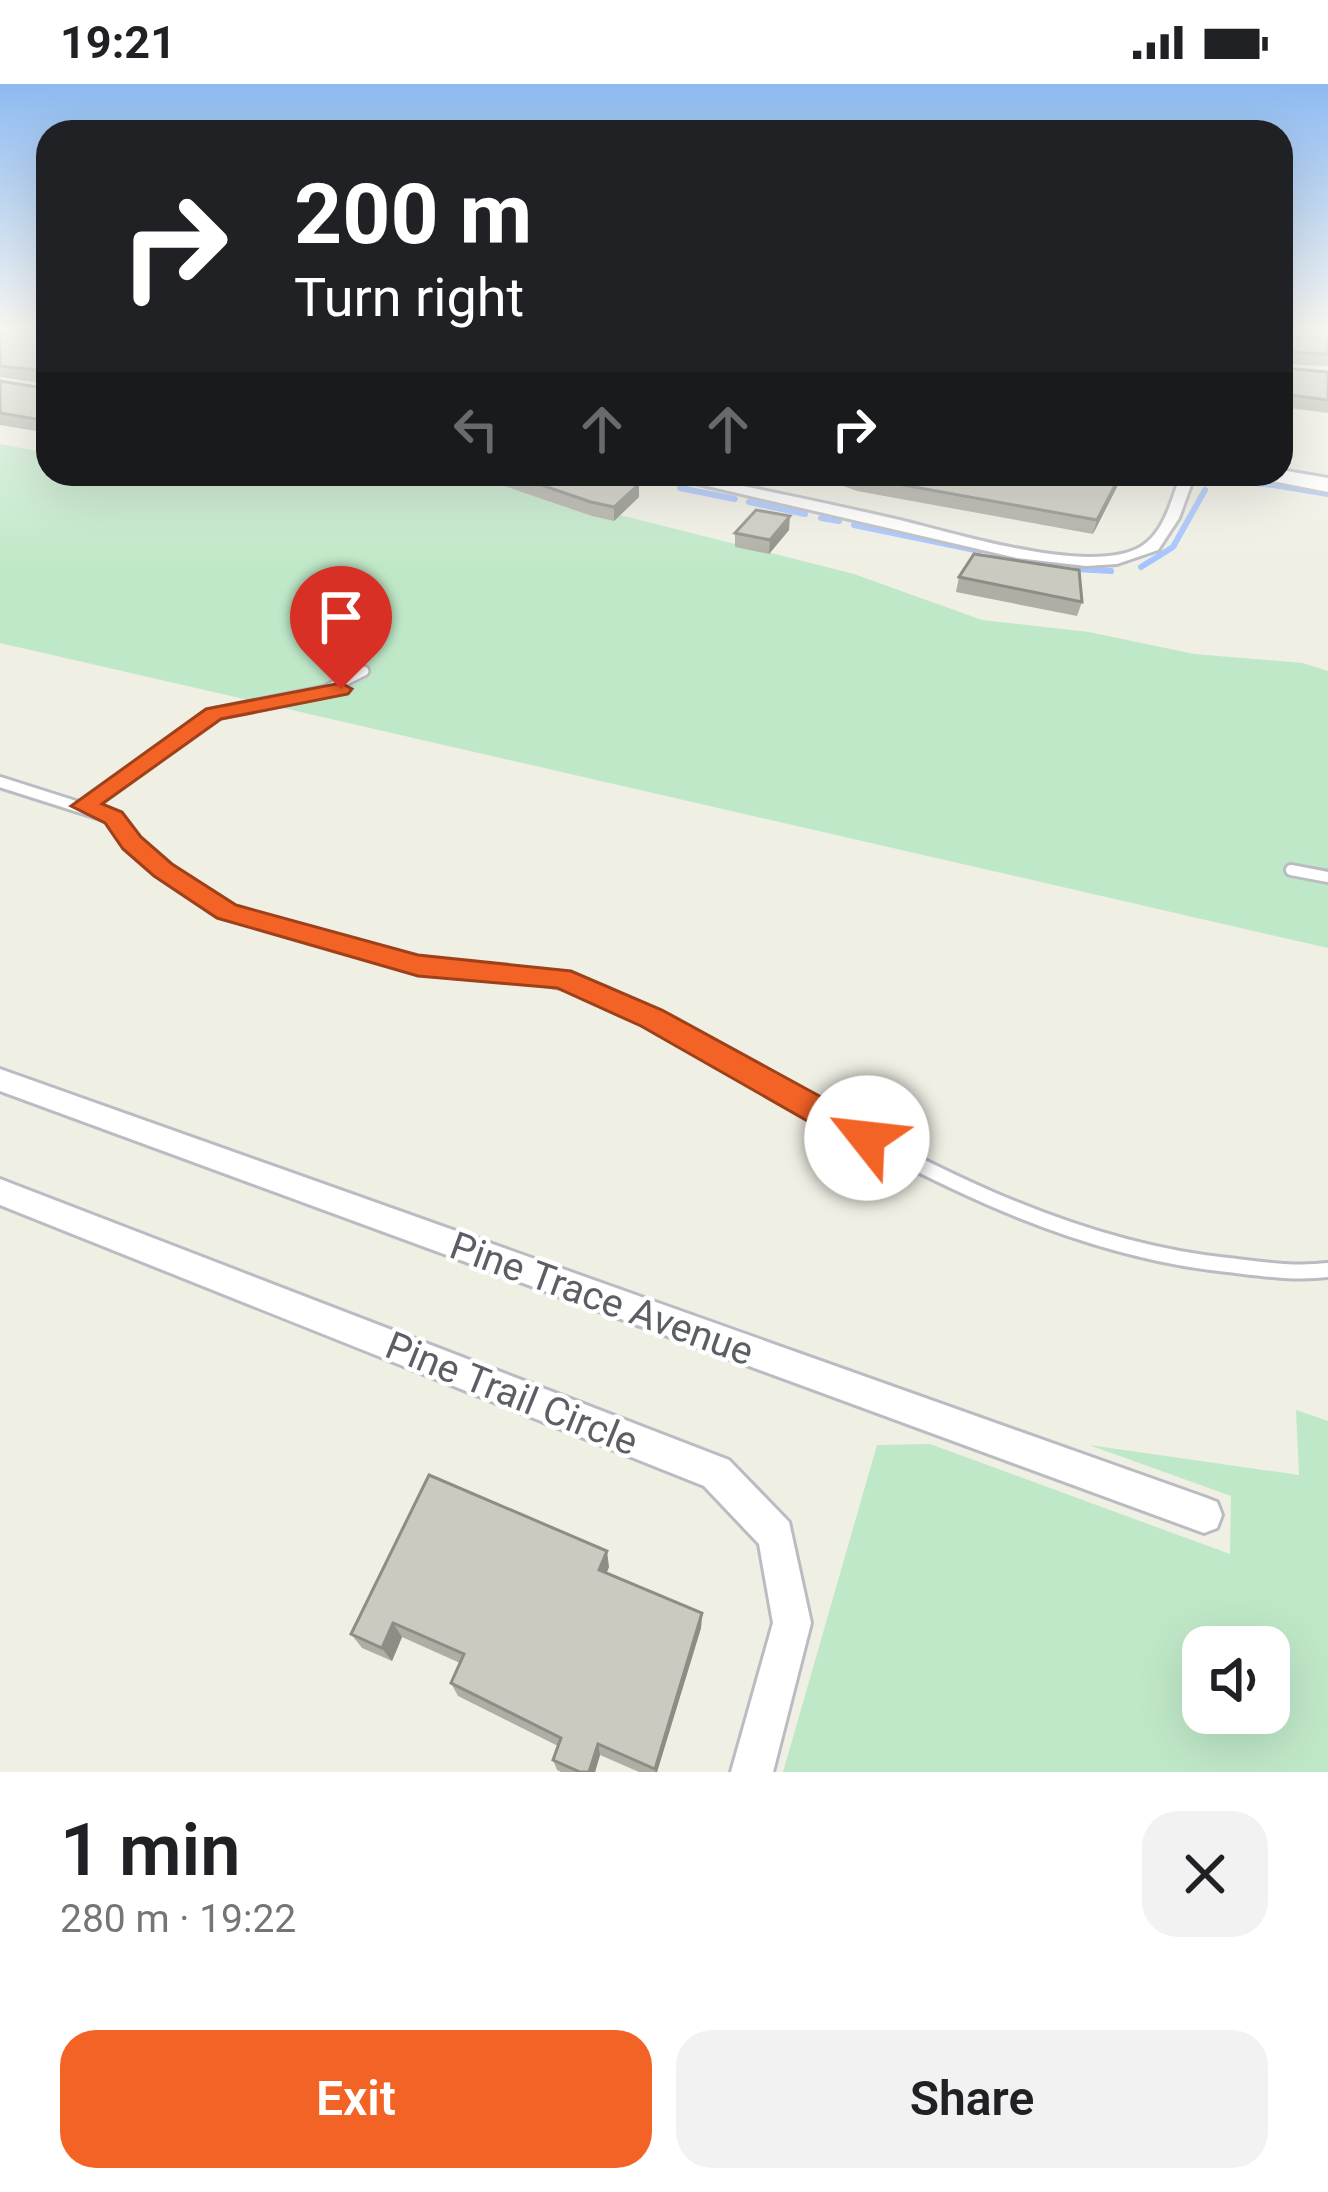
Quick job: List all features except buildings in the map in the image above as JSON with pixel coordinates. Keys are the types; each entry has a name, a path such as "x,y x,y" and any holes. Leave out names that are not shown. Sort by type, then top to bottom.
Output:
{"street":[{"path":"1293,478 1328,484"},
{"path":"719,486 1057,558 1110,560 1152,546 1162,536 1183,486"},
{"name":"Pine Trace Avenue","path":"0,1080 1204,1515"},
{"name":"Pine Trail Circle","path":"0,1192 716,1473 776,1534 792,1624 752,1772"}],"lane":[{"path":"83,806 214,714 322,696 341,689 364,671"},
{"path":"0,782 113,818 132,843 163,870 226,912 418,966 522,972 601,993 867,1138 990,1199 1087,1237 1165,1259 1303,1273 1328,1270"},
{"path":"1291,870 1328,878"}],"green space":[{"path":"0,444 36,451 36,486 505,486 854,574 982,620 1089,632 1194,654 1303,663 1328,671 1328,948 0,643"},
{"path":"1296,1410 1328,1421 1328,1772 783,1772 877,1445 930,1444 1230,1554 1231,1496 1089,1445 1299,1475"}],"waterway":[{"path":"1275,486 1292,488"},
{"path":"1280,486 1292,488"},
{"path":"680,488 735,499"},
{"path":"1292,488 1328,494"},
{"path":"1141,567 1173,547 1205,490"},
{"path":"749,502 805,514"},
{"path":"821,518 839,521"},
{"path":"854,525 980,551"},
{"path":"1003,556 1033,564"},
{"path":"1076,569 1111,571"}],"route":[{"path":"341,689 214,714 83,806 113,818 132,843 163,870 226,912 418,966 561,978 652,1018 867,1138"}]}
